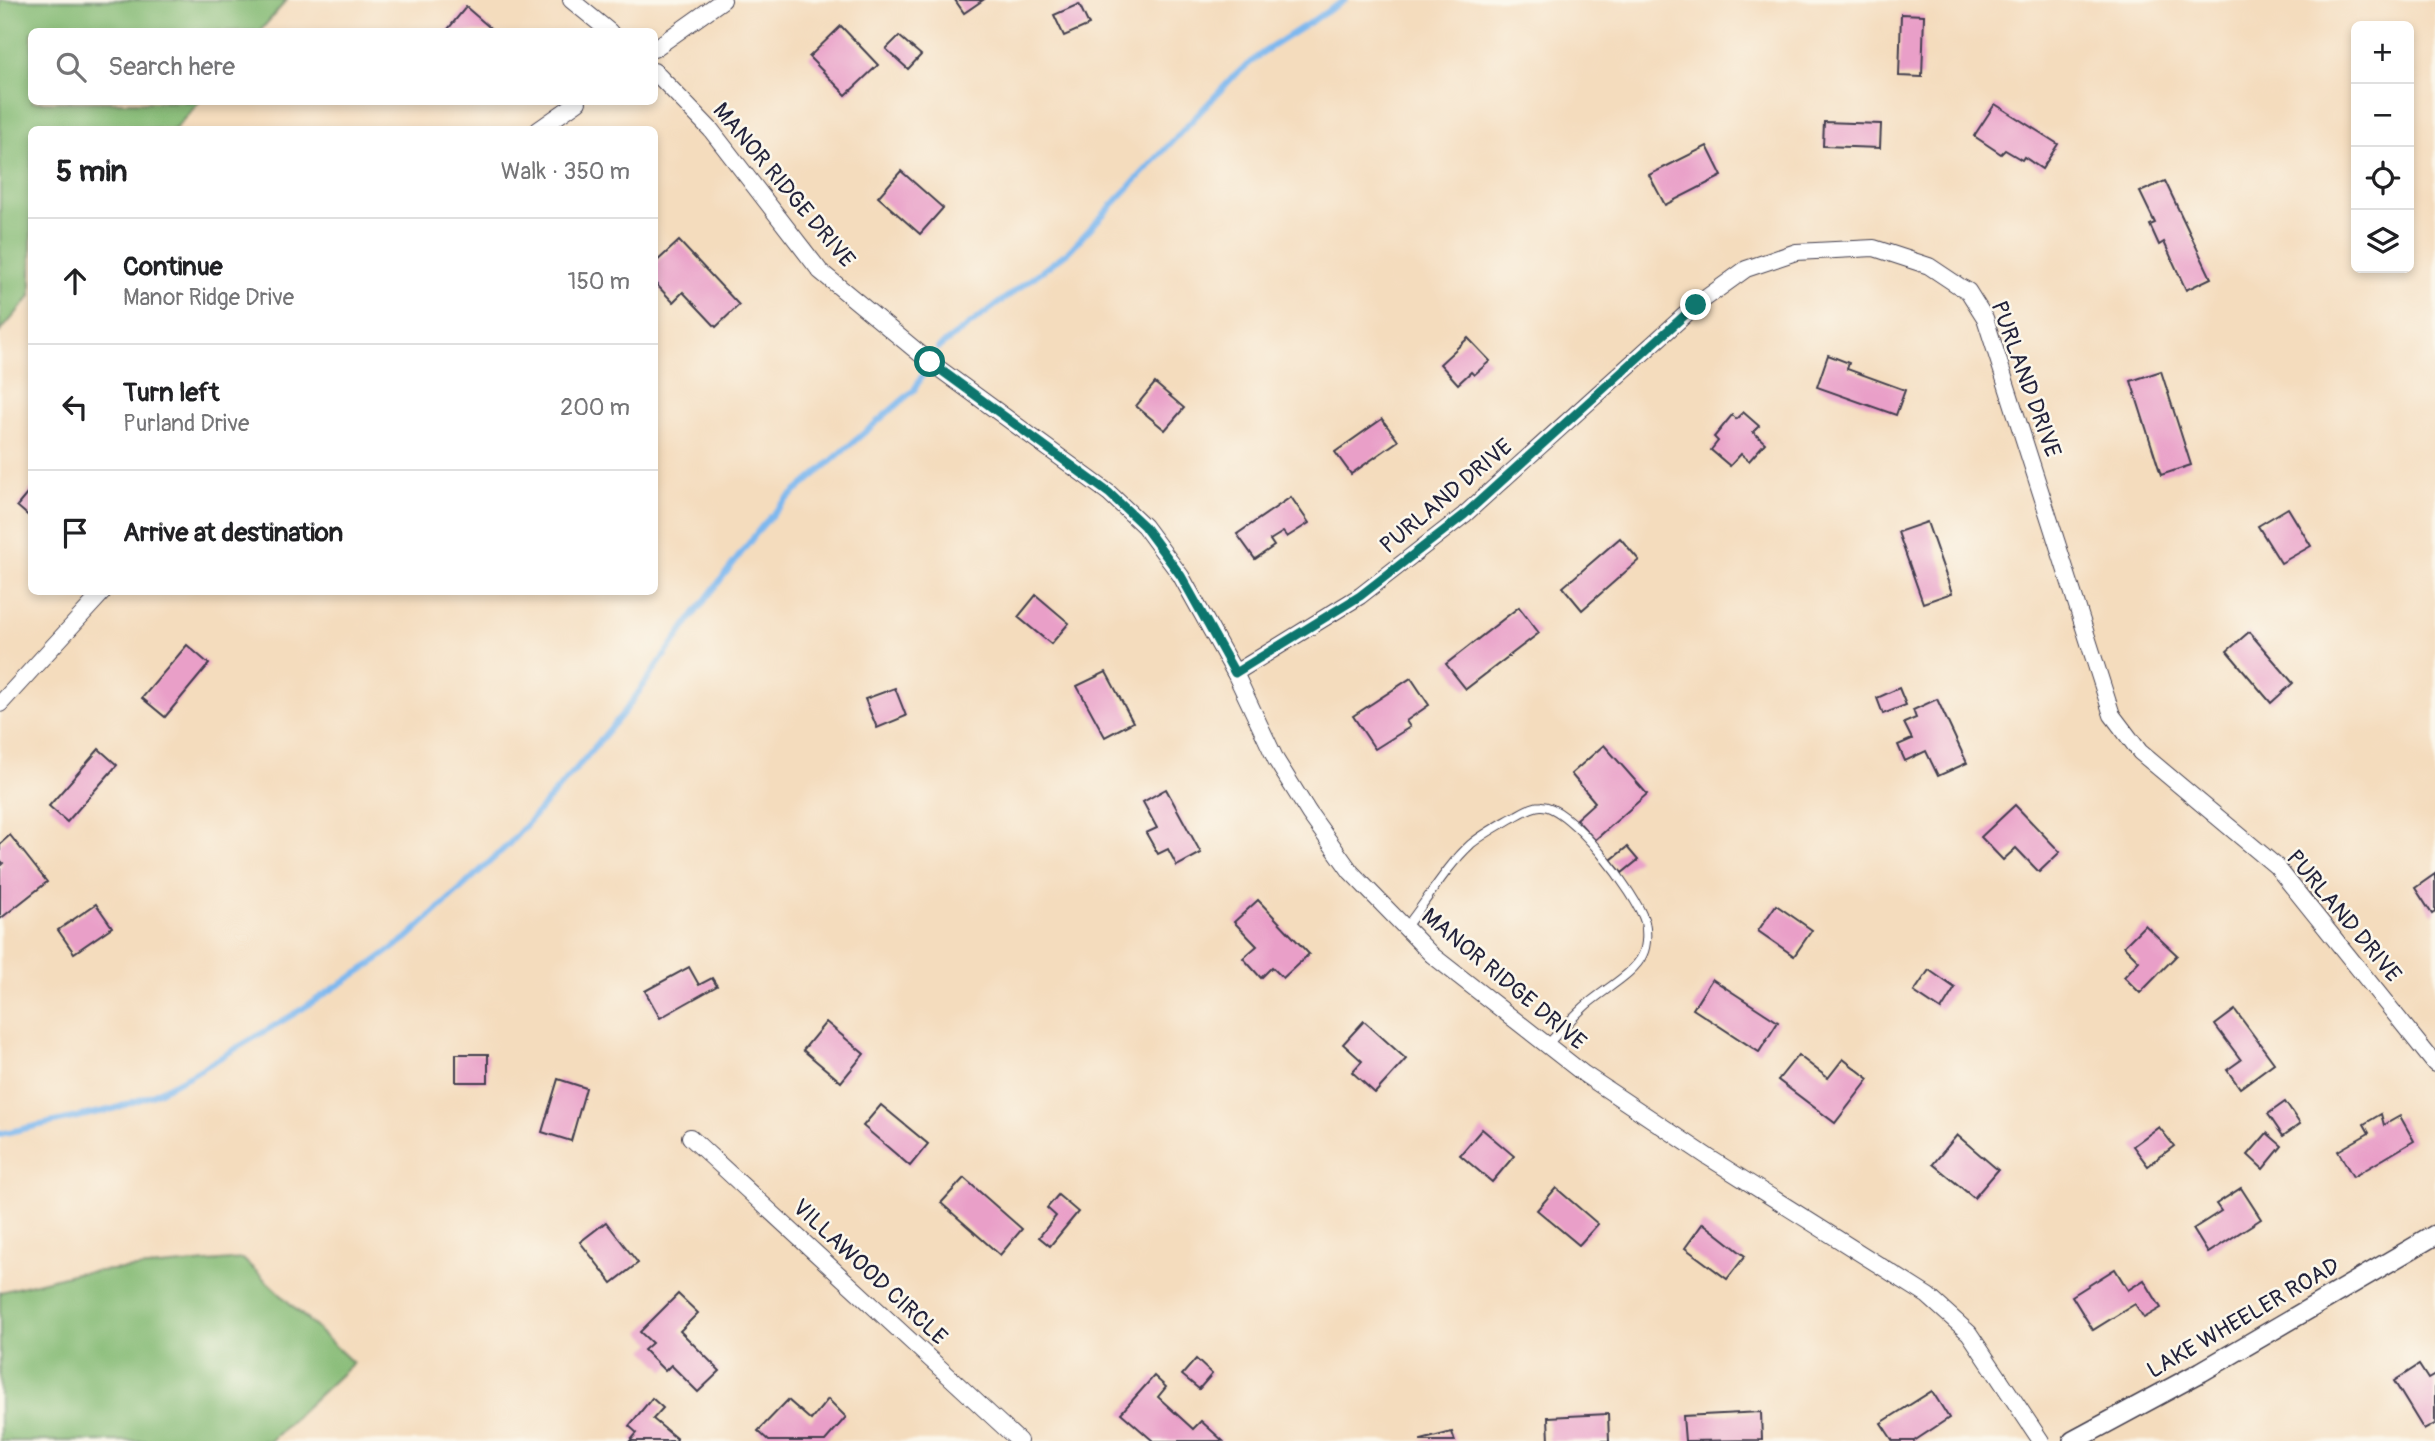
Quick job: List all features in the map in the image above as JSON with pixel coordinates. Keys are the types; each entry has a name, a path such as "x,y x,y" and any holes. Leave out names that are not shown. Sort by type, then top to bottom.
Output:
{"street":[{"path":"571,0 605,28"},
{"path":"658,46 723,0"},
{"name":"MANOR RIDGE DRIVE","path":"658,75 711,130 820,271 930,362 1109,493 1144,526 1181,576 1235,673 1276,760 1309,813 1351,872 1432,956 1584,1074 1708,1157 1928,1296 1969,1333 2041,1441"},
{"path":"544,126 574,105"},
{"name":"PURLAND DRIVE","path":"1235,673 1360,596 1464,515 1696,305 1746,269 1796,252 1874,248 1929,267 1949,279 1968,291 1985,318 2112,715 2140,752 2276,866 2435,1064"},
{"path":"0,704 100,595"},
{"name":"VILLAWOOD CIRCLE","path":"690,1137 1019,1441"},
{"name":"LAKE WHEELER ROAD","path":"2073,1441 2202,1372 2435,1235"}],"lane":[{"path":"1405,928 1471,844 1495,827 1529,809 1542,806 1552,808 1565,817 1591,842 1620,879 1645,922 1646,941 1643,955 1635,966 1585,1006 1546,1045"}],"green space":[{"path":"0,0 287,0 263,28 28,28 28,105 196,105 178,126 28,126 28,299 0,332"},
{"path":"243,1259 353,1363 270,1441 0,1441 0,1292 76,1273"}],"building":[{"path":"955,0 983,0 964,13"},
{"path":"1079,4 1089,25 1064,36 1054,15"},
{"path":"466,7 490,28 449,28"},
{"path":"1901,14 1924,15 1922,77 1899,76"},
{"path":"841,26 878,65 846,95 809,57"},
{"path":"899,36 921,55 908,69 886,49"},
{"path":"1995,104 2058,144 2042,169 2024,157 2022,160 2005,150 2001,154 1974,136"},
{"path":"1824,122 1881,124 1880,148 1823,146"},
{"path":"1707,146 1722,176 1665,205 1649,175"},
{"path":"901,171 943,208 920,234 878,197"},
{"path":"2165,181 2211,278 2186,290 2164,242 2159,245 2150,225 2155,223 2140,192"},
{"path":"679,241 739,305 716,327 683,292 673,302 658,286 658,260"},
{"path":"1468,338 1490,361 1474,375 1471,372 1458,384 1440,364"},
{"path":"1828,355 1849,363 1847,369 1905,390 1896,415 1817,387"},
{"path":"2161,371 2191,465 2161,475 2131,381"},
{"path":"1155,383 1184,408 1165,430 1136,406"},
{"path":"1743,412 1759,426 1753,432 1765,443 1749,461 1741,454 1730,466 1711,450 1718,441 1714,437 1732,415 1736,419"},
{"path":"1382,419 1398,441 1351,474 1335,452"},
{"path":"28,493 28,516 17,506"},
{"path":"1291,497 1309,523 1287,537 1283,532 1270,540 1274,546 1255,559 1237,534"},
{"path":"2288,508 2311,546 2281,563 2258,526"},
{"path":"1927,522 1952,593 1923,603 1898,532"},
{"path":"1620,538 1639,560 1582,610 1563,587"},
{"path":"1036,595 1069,623 1051,644 1018,617"},
{"path":"1519,607 1539,633 1466,689 1446,664"},
{"path":"2249,632 2293,683 2271,703 2227,651"},
{"path":"187,645 209,664 165,717 142,698"},
{"path":"1106,672 1133,722 1105,737 1077,686"},
{"path":"1411,678 1429,705 1406,721 1410,727 1375,749 1353,716"},
{"path":"895,688 906,716 877,728 865,699"},
{"path":"1899,688 1906,705 1883,714 1877,698"},
{"path":"1937,699 1967,763 1938,776 1926,751 1905,761 1898,745 1912,739 1904,723 1916,718 1913,710"},
{"path":"1604,745 1647,794 1595,840 1576,819 1595,802 1571,774"},
{"path":"99,749 117,765 67,822 49,806"},
{"path":"1166,789 1201,853 1177,866 1168,849 1158,854 1146,833 1157,828 1143,802"},
{"path":"2015,805 2060,852 2039,872 2016,848 2003,860 1981,837"},
{"path":"10,835 47,882 0,919 0,866 3,863 0,860 0,844"},
{"path":"1627,847 1638,860 1622,873 1611,860"},
{"path":"2435,874 2435,912 2432,914 2415,888"},
{"path":"1258,900 1309,954 1283,978 1272,967 1261,978 1243,958 1257,946 1234,922"},
{"path":"96,904 112,927 74,953 58,930"},
{"path":"1776,905 1812,930 1794,956 1758,931"},
{"path":"2145,925 2177,955 2140,993 2124,977 2139,961 2124,946"},
{"path":"689,967 699,985 712,978 717,986 660,1018 645,991"},
{"path":"1929,970 1955,988 1941,1010 1914,992"},
{"path":"1712,979 1778,1022 1759,1052 1693,1009"},
{"path":"2235,1010 2274,1063 2240,1088 2227,1070 2241,1060 2215,1025"},
{"path":"1364,1021 1406,1059 1375,1093 1352,1072 1362,1061 1343,1044"},
{"path":"826,1022 864,1054 841,1082 803,1050"},
{"path":"456,1054 488,1054 488,1082 456,1082"},
{"path":"1798,1055 1828,1078 1843,1059 1869,1079 1835,1123 1778,1080"},
{"path":"558,1079 586,1088 571,1141 542,1132"},
{"path":"2285,1102 2300,1124 2283,1136 2268,1114"},
{"path":"881,1105 928,1144 910,1166 863,1126"},
{"path":"2381,1114 2384,1125 2400,1116 2414,1141 2353,1177 2338,1151 2369,1133 2364,1124"},
{"path":"2159,1127 2174,1146 2148,1166 2133,1146"},
{"path":"1482,1129 1514,1156 1492,1182 1460,1155"},
{"path":"2267,1133 2282,1146 2263,1169 2248,1155"},
{"path":"1957,1135 1998,1170 1974,1198 1933,1164"},
{"path":"964,1178 1022,1229 1000,1255 941,1203"},
{"path":"1556,1188 1598,1224 1579,1245 1537,1210"},
{"path":"2241,1188 2261,1219 2208,1253 2193,1229 2221,1211 2216,1204"},
{"path":"1058,1195 1078,1212 1050,1246 1039,1237 1056,1216 1047,1208"},
{"path":"606,1222 638,1263 612,1283 580,1242"},
{"path":"1703,1223 1745,1256 1727,1279 1685,1248"},
{"path":"2115,1269 2128,1290 2144,1280 2161,1308 2144,1318 2135,1304 2093,1330 2072,1296"},
{"path":"678,1294 698,1313 680,1331 720,1371 698,1392 671,1365 665,1371 644,1350 652,1343 640,1332"},
{"path":"1196,1359 1212,1374 1199,1389 1182,1375"},
{"path":"2419,1365 2428,1379 2435,1375 2435,1424 2424,1430 2394,1381"},
{"path":"1154,1376 1166,1387 1158,1397 1193,1429 1201,1421 1223,1441 1153,1441 1121,1413"},
{"path":"1932,1391 1949,1418 1914,1441 1893,1441 1881,1423"},
{"path":"652,1398 663,1408 653,1419 677,1439 676,1441 630,1441 637,1433 629,1426"},
{"path":"828,1399 846,1417 825,1441 769,1441 758,1431 788,1400 811,1420"},
{"path":"1761,1412 1762,1440 1685,1441 1683,1416"},
{"path":"1608,1414 1609,1441 1549,1441 1548,1417"},
{"path":"1452,1432 1455,1441 1421,1441 1421,1440"}],"waterway":[{"path":"938,348 1069,251 1234,76 1262,53 1345,0"},
{"path":"0,1134 113,1109 150,1096 294,1014 407,938 508,845 582,762 625,711 762,526 786,500 914,390 922,376"}],"route":[{"path":"930,362 1109,493 1144,526 1181,576 1235,673 1360,596 1464,515 1696,305"}]}
